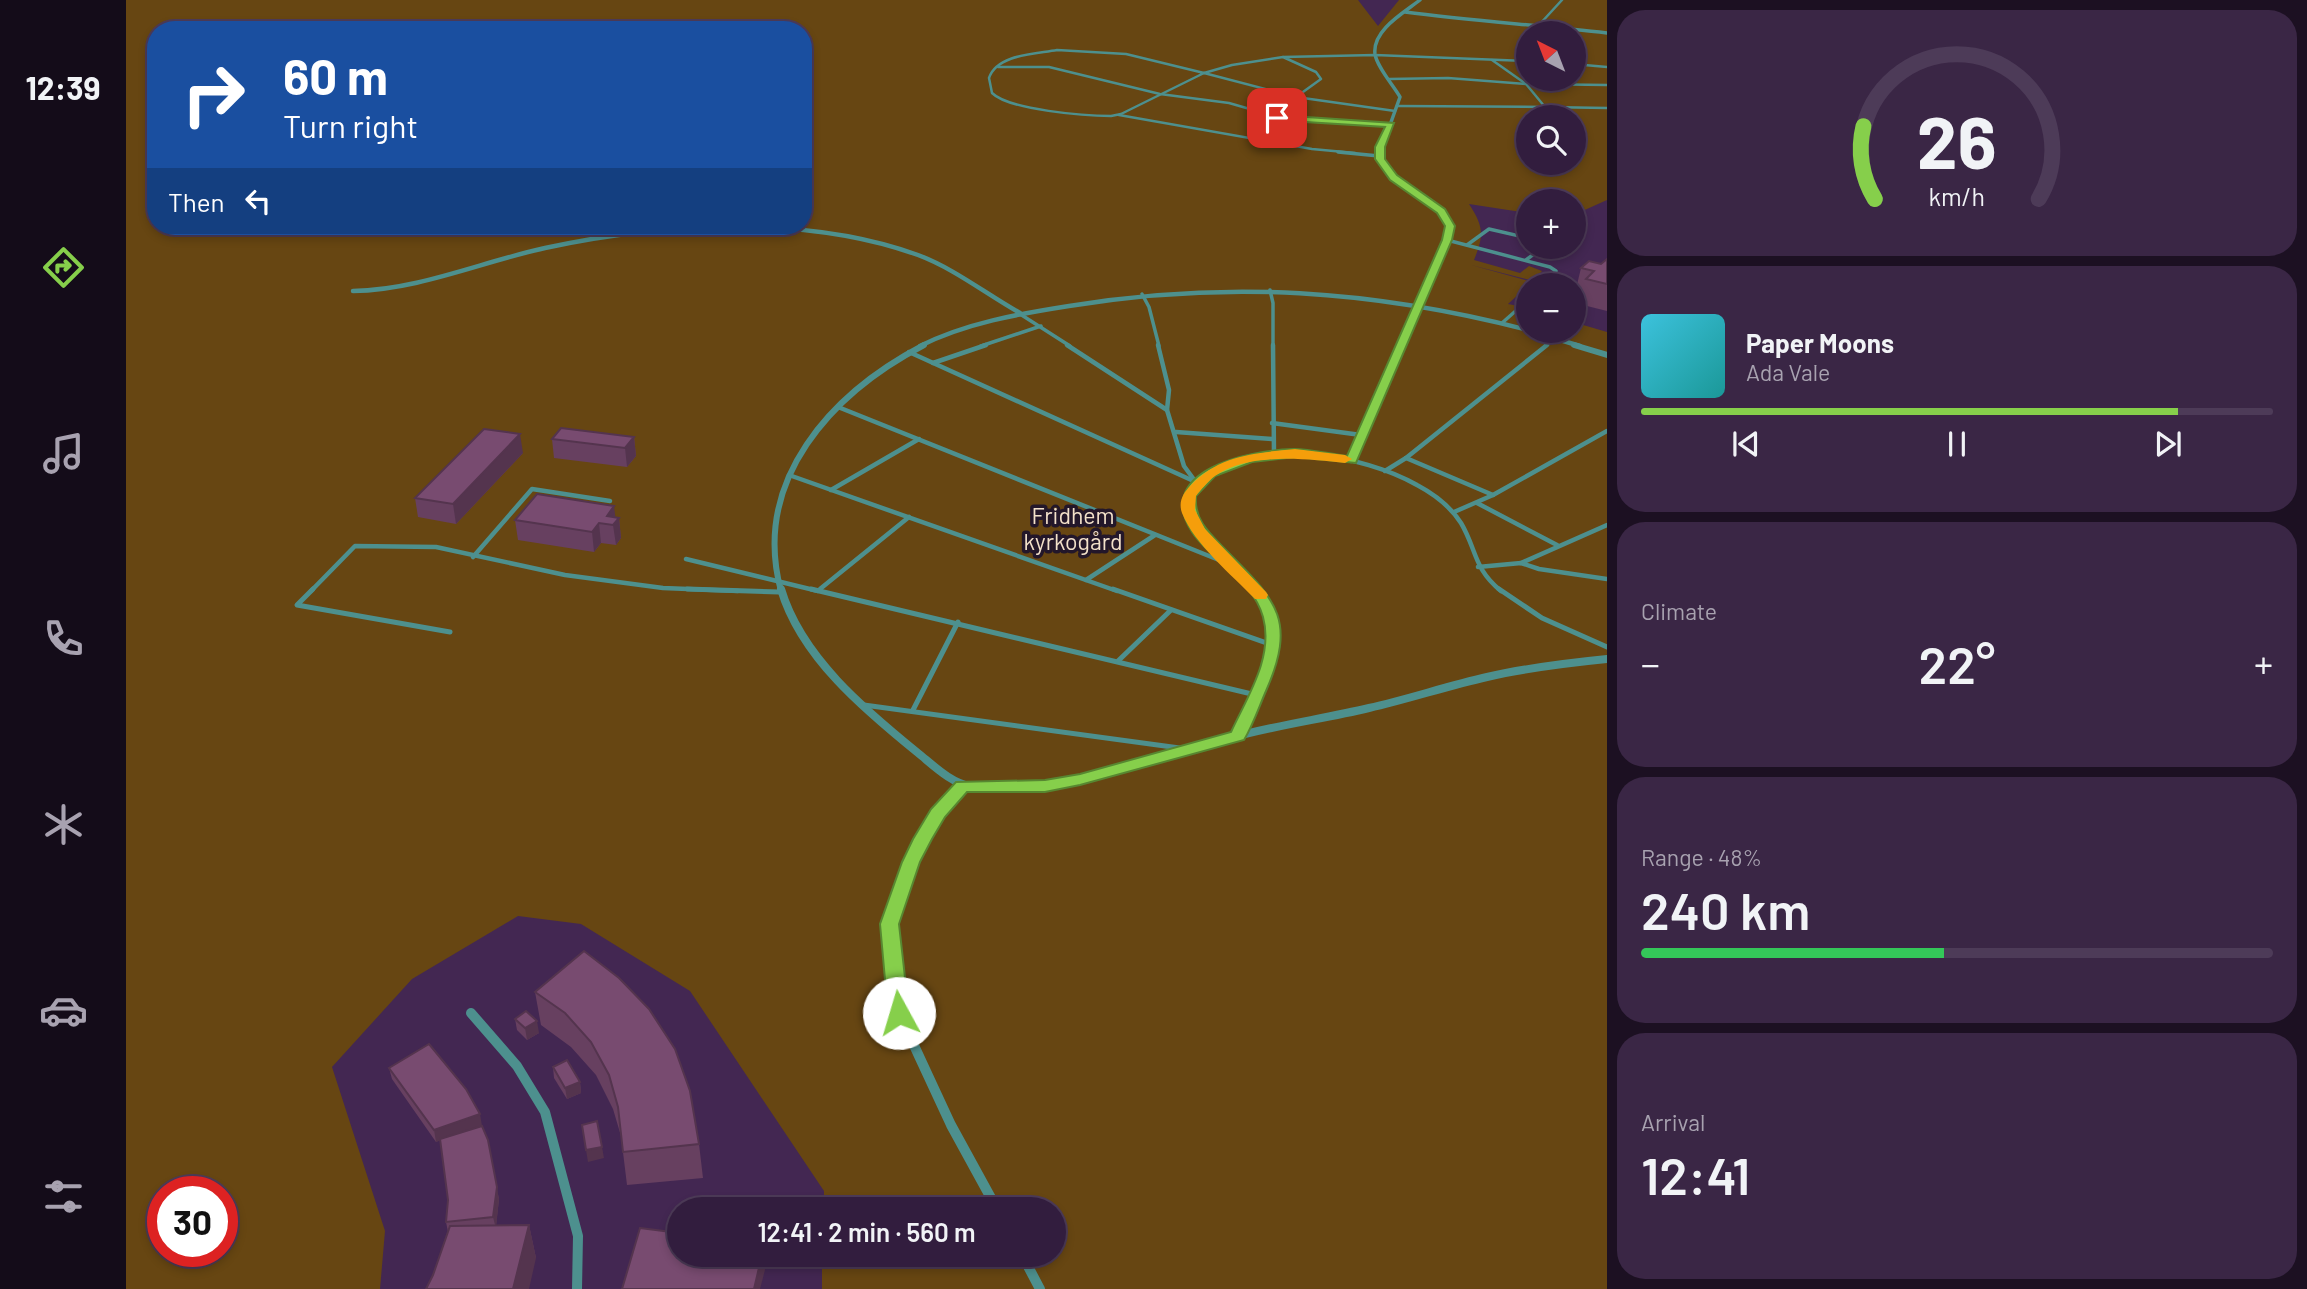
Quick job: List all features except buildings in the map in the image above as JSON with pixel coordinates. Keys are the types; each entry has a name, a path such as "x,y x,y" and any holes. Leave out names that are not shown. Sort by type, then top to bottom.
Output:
{"street":[{"path":"1419,305 1447,240 1450,226 1447,216 1394,177 1379,156 1400,97 1375,55 1377,40 1386,27 1420,0"},
{"path":"1405,12 1516,24"},
{"path":"1586,31 1607,33"},
{"path":"812,232 846,236 920,256 1020,314"},
{"path":"353,291 396,288 545,248 633,235"},
{"path":"1516,327 1419,305 1356,296 1270,290 1142,294 1020,314 949,333 909,352 872,376 815,428 783,483 773,549 779,592 811,646 863,705 962,786 1045,786 1238,736 1373,707 1502,673 1607,659"},
{"path":"1567,343 1607,355"},
{"path":"962,786 938,813 922,839 889,924 899,1013 951,1125 990,1197"},
{"path":"471,1013 517,1066 545,1112 578,1236 577,1289"},
{"path":"1028,1267 1040,1289"}],"lane":[{"path":"1543,21 1562,0"},
{"path":"1379,156 1312,149 1119,115 1059,112 1010,104 994,96 989,90 990,73 995,68 1023,56 1062,51 1130,56 1207,72 1296,97 1396,108 1516,107"},
{"path":"1119,115 1207,72 1241,62 1283,57 1375,55 1516,61"},
{"path":"1283,57 1320,76 1321,81 1296,97"},
{"path":"1492,60 1516,76"},
{"path":"1586,65 1607,67"},
{"path":"995,68 1049,67 1160,94 1229,103 1288,120 1390,125"},
{"path":"1389,79 1448,78 1516,83"},
{"path":"1586,85 1607,85"},
{"path":"1532,91 1543,105"},
{"path":"1586,108 1607,108"},
{"path":"1467,245 1489,229 1516,236"},
{"path":"1447,240 1526,260 1554,269 1555,273"},
{"path":"1270,290 1273,303 1274,455"},
{"path":"1142,294 1149,307 1169,390 1167,410 1176,432 1184,466 1198,483"},
{"path":"1351,461 1419,305"},
{"path":"1502,323 1516,311"},
{"path":"1020,314 1167,410"},
{"path":"933,363 1041,326"},
{"path":"1385,471 1406,458 1549,343"},
{"path":"909,352 1198,483"},
{"path":"838,407 1235,566"},
{"path":"1272,423 1362,435"},
{"path":"1454,512 1493,495 1607,431"},
{"path":"1176,432 1272,439"},
{"path":"831,490 919,439"},
{"path":"1238,736 1275,646 1271,617 1259,592 1199,531 1188,510 1189,495 1198,483 1217,468 1235,462 1274,455 1306,454 1351,461 1385,471 1436,496 1454,512 1467,536 1478,567 1496,586 1526,608 1571,632 1607,647"},
{"path":"1406,458 1493,495"},
{"path":"788,474 1275,646"},
{"path":"473,557 532,489 610,502"},
{"path":"1477,503 1557,545"},
{"path":"820,589 909,517"},
{"path":"1478,567 1521,563 1607,525"},
{"path":"1086,580 1154,535"},
{"path":"450,632 298,605 355,546 436,547 565,575 663,588 779,592"},
{"path":"686,559 1256,695"},
{"path":"1521,563 1539,569 1607,579"},
{"path":"1118,661 1171,610"},
{"path":"913,710 958,622"},
{"path":"863,705 1190,749"}],"green space":[{"name":"Fridhem kyrkogård","path":"126,0 1358,0 1378,26 1399,0 1607,0 1607,200 1586,209 1586,189 1516,189 1516,211 1469,204 1478,219 1481,231 1474,260 1520,273 1516,273 1516,276 1471,265 1516,278 1516,297 1508,304 1516,306 1516,343 1586,343 1586,326 1607,332 1607,1289 822,1289 822,1267 1066,1267 1066,1197 824,1197 824,1191 690,991 581,924 518,916 412,979 332,1067 385,1231 380,1289 126,1289"},
{"path":"1529,266 1542,271 1540,273 1520,273"}],"slow traffic":[{"path":"1260,595 1199,531 1188,510 1189,495 1203,478 1217,468 1250,458 1295,453 1345,459"}],"route":[{"path":"899,1013 889,924 922,839 938,813 962,786 1045,786 1238,736 1268,669 1275,646 1271,617 1259,592 1199,531 1188,510 1189,495 1203,478 1217,468 1250,458 1295,453 1351,461 1413,321 1447,240 1450,226 1447,216 1394,177 1380,159 1380,147 1390,125 1277,118"}]}
